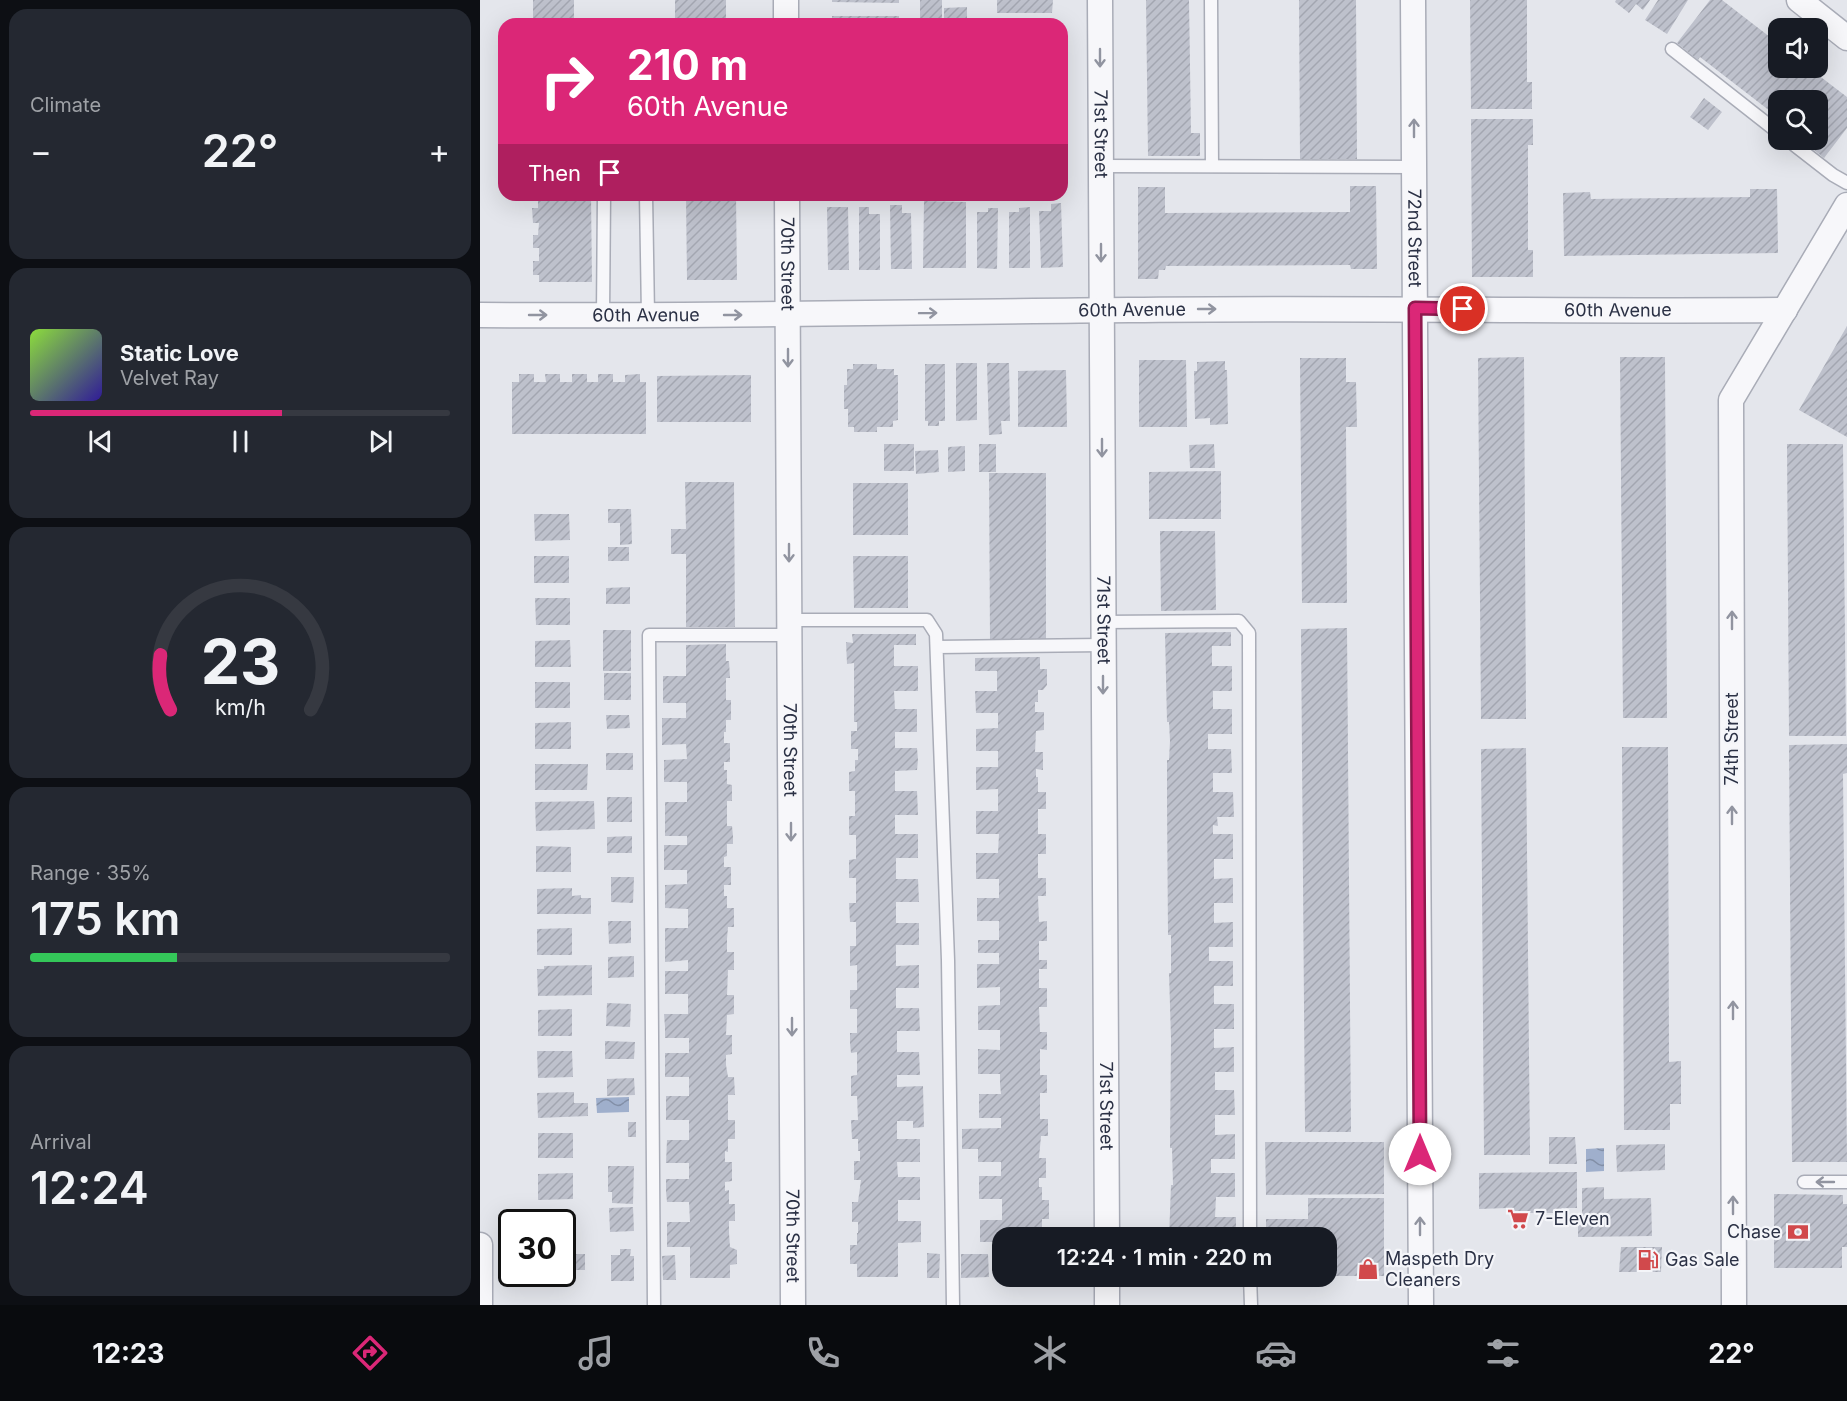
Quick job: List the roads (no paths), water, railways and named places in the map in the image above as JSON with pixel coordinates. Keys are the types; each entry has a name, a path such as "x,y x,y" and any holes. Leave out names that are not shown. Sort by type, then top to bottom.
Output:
{"street":[{"path":"786,0 786,18"},
{"name":"71st Street","path":"1100,0 1107,1227"},
{"name":"72nd Street","path":"1413,0 1421,1305"},
{"path":"1799,0 1847,38"},
{"name":"70th Street","path":"787,201 793,1305"},
{"name":"74th Street","path":"1734,1305 1731,400 1847,205"},
{"name":"60th Avenue","path":"480,315 788,315 1415,308 1785,310"},
{"path":"480,1245 480,1305"},
{"path":"1107,1287 1107,1305"}],"lane":[{"path":"1211,0 1212,166"},
{"path":"1672,49 1768,124"},
{"path":"1801,150 1847,183"},
{"path":"1100,166 1414,167"},
{"path":"603,315 604,201"},
{"path":"646,201 648,315"},
{"path":"654,1305 649,635 927,620 936,634 937,647 948,960 953,1305"},
{"path":"937,647 1239,621 1249,633 1250,1227"},
{"path":"1804,1182 1847,1182"},
{"path":"1250,1287 1251,1305"}],"water":[{"path":"629,1097 629,1112 597,1113 596,1098"},
{"path":"1604,1148 1604,1171 1586,1172 1586,1149"}],"place":[{"name":"7-Eleven","path":"1518,1219"},
{"name":"Chase","path":"1798,1232"},
{"name":"Gas Sale","path":"1648,1260"},
{"name":"Maspeth Dry Cleaners","path":"1368,1269"}]}
